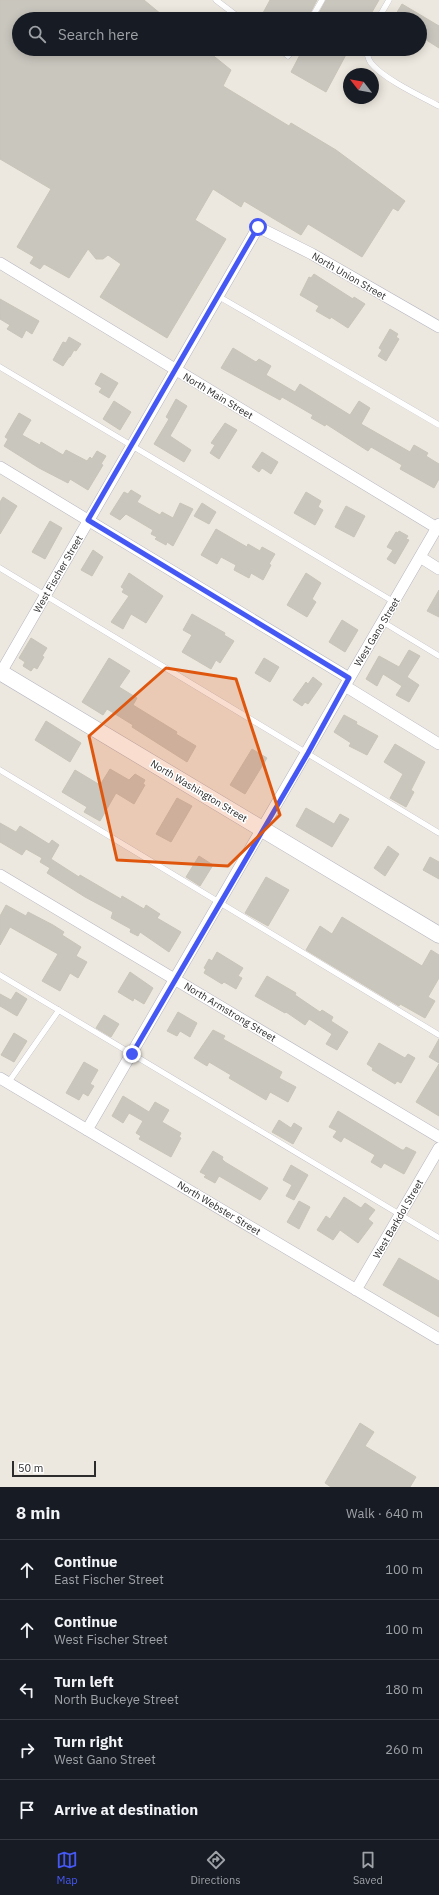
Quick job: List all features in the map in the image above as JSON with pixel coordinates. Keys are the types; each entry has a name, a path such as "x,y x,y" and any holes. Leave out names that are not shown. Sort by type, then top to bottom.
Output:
{"main road":[{"name":"North Washington Street","path":"0,673 439,935"}],"street":[{"name":"West Fischer Street","path":"0,673 88,520 133,446 258,227"},
{"name":"North Union Street","path":"258,227 312,254 439,327"},
{"name":"North Main Street","path":"0,263 438,526"},
{"path":"0,467 88,520 347,682 439,744"},
{"name":"West Gano Street","path":"87,1130 220,904 262,829 308,753 347,682 438,526"},
{"path":"420,557 439,569"},
{"name":"North Armstrong Street","path":"0,875 439,1137"},
{"name":"North Webster Street","path":"4,1080 439,1339"},
{"name":"West Barkdol Street","path":"356,1290 439,1148"}],"lane":[{"path":"217,0 232,12"},
{"path":"315,12 322,0"},
{"path":"382,12 389,0"},
{"path":"369,56 372,65 389,77 439,106"},
{"path":"218,296 439,425"},
{"path":"0,367 395,602"},
{"path":"0,568 439,833"},
{"path":"383,622 439,656"},
{"path":"0,770 439,1035"},
{"path":"0,975 439,1238"},
{"path":"4,1080 58,1010"}],"highlighted area":[{"path":"166,668 236,679 280,815 228,866 117,860 89,736"}],"building":[{"path":"0,0 144,0 159,12 12,12 12,56 214,56 231,70 223,86 289,126 291,123 336,150 405,201 398,211 393,208 362,257 308,224 301,235 244,201 241,207 213,189 195,220 226,239 167,338 100,297 121,264 108,255 103,259 96,259 88,249 69,278 44,264 40,269 30,263 34,257 17,247 51,189 0,159"},
{"path":"270,0 317,0 311,12 264,12"},
{"path":"326,0 379,0 372,12 320,12"},
{"path":"402,4 415,12 397,12"},
{"path":"427,19 439,26 439,48 427,40"},
{"path":"299,56 345,56 326,92 291,72"},
{"path":"314,274 353,299 354,297 365,304 348,328 331,317 330,319 316,311 319,306 300,295 309,277 311,278"},
{"path":"0,299 39,321 32,334 26,330 22,338 7,329 10,325 0,319"},
{"path":"390,329 398,334 396,337 399,339 386,361 378,356 382,350 379,348"},
{"path":"69,337 81,344 76,351 74,350 63,366 53,360 63,342 66,343"},
{"path":"233,348 256,362 259,359 271,366 266,375 295,392 300,384 350,415 359,401 370,408 361,424 410,452 414,445 428,453 426,456 439,464 439,479 434,488 400,469 402,465 371,447 368,451 326,424 325,426 311,418 313,415 282,397 280,400 221,368"},
{"path":"101,373 118,383 109,398 99,392 102,388 95,384"},
{"path":"176,399 187,406 170,436 191,450 184,462 154,444 169,419 166,417"},
{"path":"114,401 131,412 120,430 103,419"},
{"path":"19,413 31,420 22,435 40,445 41,442 63,455 66,450 87,461 90,457 92,459 97,451 106,456 101,464 103,465 88,490 70,479 68,483 39,468 4,446 8,439 5,437"},
{"path":"225,423 237,430 219,459 210,453 215,445 211,443"},
{"path":"262,452 278,462 271,474 262,468 259,472 252,467"},
{"path":"131,490 141,496 137,502 160,515 162,512 173,518 180,503 193,509 173,546 167,542 166,545 155,539 157,537 151,534 153,530 126,514 120,520 110,514 124,492 128,494"},
{"path":"306,492 321,501 318,507 323,510 315,525 294,513"},
{"path":"3,497 17,506 0,534 0,502"},
{"path":"202,503 216,512 209,524 194,516"},
{"path":"346,506 365,516 354,537 335,527"},
{"path":"50,521 62,528 45,559 32,552"},
{"path":"216,529 247,547 248,544 260,551 262,547 275,554 269,564 271,565 263,580 251,573 249,578 234,570 236,565 221,557 217,564 201,555"},
{"path":"399,531 408,536 406,539 409,540 395,564 387,559 393,550 387,547 396,532 398,533"},
{"path":"93,550 103,557 92,576 81,570"},
{"path":"129,573 163,596 146,623 131,614 123,629 111,622 129,596 122,592 124,589 121,587"},
{"path":"306,573 321,583 312,599 316,602 307,617 287,605"},
{"path":"439,590 439,617 427,611"},
{"path":"192,614 225,633 224,635 234,641 220,663 216,660 211,669 182,652 192,635 183,630"},
{"path":"342,620 358,630 345,652 329,642"},
{"path":"31,638 47,648 37,669 34,667 31,671 23,666 25,662 19,658"},
{"path":"409,650 420,656 407,677 419,685 409,702 396,695 402,686 383,674 377,686 366,679 379,656 399,667"},
{"path":"109,658 130,671 119,687 137,698 133,705 177,732 176,734 196,746 187,762 107,709 103,715 82,702"},
{"path":"264,658 279,667 270,682 255,673"},
{"path":"313,677 322,684 308,704 305,702 302,706 293,700 306,682 308,684"},
{"path":"344,715 357,722 356,724 378,736 367,755 349,746 351,743 334,732"},
{"path":"46,721 81,743 70,762 35,740"},
{"path":"395,744 425,762 411,790 414,792 406,807 390,798 403,774 384,762"},
{"path":"252,749 267,758 245,794 230,785"},
{"path":"110,769 129,780 135,774 145,780 143,784 145,785 134,804 116,793 100,821 84,812 87,807 62,792 75,770 100,785"},
{"path":"177,798 192,806 171,842 156,834"},
{"path":"306,808 334,824 340,814 349,819 332,847 296,826"},
{"path":"0,823 16,832 20,826 49,844 52,840 59,845 51,859 79,877 80,875 121,899 122,896 144,909 146,905 160,914 157,918 181,932 169,952 140,932 138,936 130,932 131,929 111,918 113,912 85,897 47,873 50,868 40,862 42,858 26,849 22,855 0,842"},
{"path":"388,846 399,854 385,876 374,868"},
{"path":"199,856 213,865 200,886 186,877"},
{"path":"430,857 439,862 439,879 423,870"},
{"path":"266,877 289,890 268,926 245,913"},
{"path":"6,905 26,916 28,912 53,925 64,932 62,935 81,947 76,956 87,962 78,978 70,973 60,991 42,981 58,954 10,927 0,945 0,916"},
{"path":"342,917 422,966 431,950 439,955 439,978 428,997 435,1001 425,1018 400,1004 399,1006 306,950 320,926 332,934"},
{"path":"217,952 243,968 238,976 242,978 236,989 224,982 222,984 204,973 206,969 204,968 209,959 212,961"},
{"path":"130,972 153,988 144,1004 134,998 133,1001 118,992"},
{"path":"267,976 296,993 295,995 320,1012 322,1010 333,1017 331,1021 348,1032 337,1050 326,1044 332,1034 309,1019 305,1025 286,1012 285,1013 255,996"},
{"path":"16,992 27,999 17,1016 0,1006 0,994 11,1000"},
{"path":"178,1012 197,1023 190,1037 180,1031 177,1036 167,1031"},
{"path":"104,1015 119,1024 111,1037 96,1028"},
{"path":"213,1030 225,1036 223,1039 282,1072 279,1078 296,1087 288,1102 270,1092 266,1100 229,1078 231,1075 209,1062 207,1066 194,1058"},
{"path":"14,1033 27,1041 14,1062 1,1055"},
{"path":"439,1039 439,1063 429,1057"},
{"path":"379,1043 405,1058 408,1054 415,1058 401,1083 397,1081 395,1084 372,1070 373,1068 367,1064"},
{"path":"84,1062 98,1070 90,1084 94,1086 88,1096 83,1093 79,1100 66,1093"},
{"path":"439,1064 439,1116 416,1102"},
{"path":"123,1096 149,1112 155,1102 169,1110 162,1122 181,1133 179,1137 181,1138 171,1157 139,1139 141,1136 136,1133 143,1121 129,1113 123,1123 112,1116"},
{"path":"338,1111 402,1150 406,1147 416,1152 404,1174 384,1163 381,1168 371,1162 375,1155 344,1137 341,1142 333,1137 337,1131 329,1127"},
{"path":"279,1120 291,1128 294,1123 302,1128 293,1144 272,1132"},
{"path":"213,1151 223,1157 222,1159 225,1162 268,1188 260,1200 219,1176 215,1183 204,1177 206,1175 200,1172"},
{"path":"291,1165 308,1175 294,1200 286,1196 292,1185 283,1180"},
{"path":"344,1197 361,1208 365,1203 375,1210 368,1219 373,1223 358,1243 340,1230 333,1240 317,1230 326,1216 330,1219"},
{"path":"299,1201 310,1207 299,1229 287,1222"},
{"path":"399,1258 439,1281 439,1317 383,1285"},
{"path":"360,1423 374,1432 365,1446 416,1477 410,1487 331,1487 325,1483"}],"route":[{"path":"132,1054 262,829 308,753 349,678 88,520 133,446 258,227"}]}
